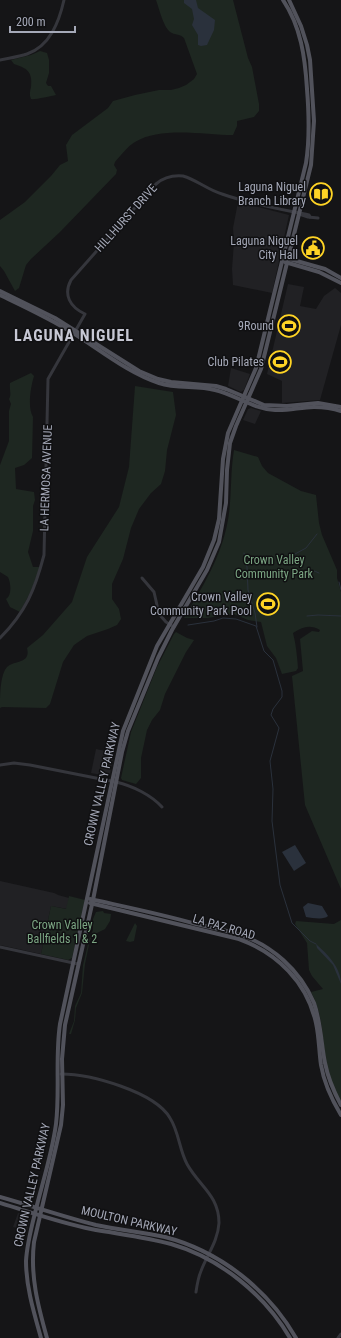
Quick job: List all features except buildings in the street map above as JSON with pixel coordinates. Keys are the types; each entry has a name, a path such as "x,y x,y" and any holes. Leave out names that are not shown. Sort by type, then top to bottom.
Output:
{"main road":[{"name":"CROWN VALLEY PARKWAY","path":"90,901 111,781 123,731 153,654 203,567 214,540 220,508 223,459 230,426 261,369 267,334 306,163 309,145 309,109 302,46 293,19 283,0"},
{"name":"CROWN VALLEY PARKWAY","path":"285,260 299,214 311,165 314,127 310,60 302,26 289,0"},
{"path":"309,109 311,110 312,123 314,127 311,143 309,145"},
{"path":"285,260 307,263 335,273 341,278"},
{"path":"285,260 332,278 341,283"},
{"path":"332,278 335,273"},
{"path":"0,291 55,318 74,332"},
{"path":"0,295 74,332 139,371 152,377 171,382 213,389 245,400 276,407 318,403 341,406"},
{"path":"12,301 25,305 27,304 38,313"},
{"name":"CROWN VALLEY PARKWAY","path":"41,1338 29,1294 26,1271 28,1241 54,1134 64,1029 76,964 122,752 130,726 158,658 207,570 219,542 226,503 230,443 245,400"},
{"path":"245,400 261,408 275,410 314,407 341,411"},
{"path":"305,404 314,407"},
{"path":"299,408 305,404"},
{"name":"LA PAZ ROAD","path":"90,901 239,939 265,951 287,966 303,984 314,1005 320,1025 326,1070 341,1105"},
{"name":"LA PAZ ROAD","path":"287,966 302,988 311,1007 317,1028 320,1059 324,1077 341,1116"},
{"name":"CROWN VALLEY PARKWAY","path":"47,1338 37,1304 33,1273 34,1242 61,1125 63,1105 60,1074"},
{"path":"0,1197 16,1202"},
{"path":"0,1203 4,1201 15,1204 16,1202"},
{"name":"MOULTON PARKWAY","path":"16,1202 96,1225 166,1238 186,1244 228,1271 256,1295 279,1320 290,1338"},
{"name":"MOULTON PARKWAY","path":"0,1203 90,1229 142,1237 173,1245 232,1268 256,1288 280,1314 296,1338"}],"street":[{"path":"0,60 27,54 44,45 53,32 64,0"},
{"name":"HILLHURST DRIVE","path":"85,314 76,310 69,302 67,290 70,280 156,184 166,177 177,175 183,176 224,195 318,218"},
{"name":"LA HERMOSA AVENUE","path":"0,638 12,626 28,603 38,578 44,555 48,379 85,314"},
{"path":"142,578 154,592 159,614 174,627"},
{"path":"0,765 14,763 30,765 116,782 138,790 158,802 162,808"},
{"path":"0,947 76,964"},
{"path":"60,1074 78,1075 104,1081 151,1099 165,1110 174,1126 180,1148 187,1164 209,1191 216,1205 218,1230 215,1242 200,1273 196,1292"},
{"path":"338,1338 341,1334"}],"shaded area":[{"path":"184,0 196,0 198,8 215,20 214,30 207,45 198,45 198,35 192,25 194,19 192,9 184,3"},
{"path":"238,202 289,215 272,293 233,285 233,228"},
{"path":"288,284 304,287 300,306 316,309 324,296 335,288 341,293 341,325 320,400 282,403 282,381 267,374"},
{"path":"231,368 250,374 244,390 241,392 228,386"},
{"path":"251,408 261,411 255,424 243,420 248,409"},
{"name":"Crown Valley Community Park Pool","path":"270,598 273,608 266,610 263,599"},
{"path":"96,749 114,753 110,774 107,776 91,773"},
{"path":"295,845 306,863 294,871 282,852"},
{"path":"0,881 54,893 69,898 67,909 51,906 41,954 0,945"},
{"path":"308,903 322,906 328,916 321,918 306,917 303,907"},
{"path":"316,944 333,961 339,972 341,984 333,965 317,948"},
{"path":"18,1213 29,1216 30,1219 27,1230 13,1227"}],"green space":[{"path":"156,0 233,0 248,58 252,67 259,111 254,117 237,121 237,126 233,135 183,132 157,134 146,137 132,144 115,162 114,165 117,170 116,174 26,265 19,288 15,291 0,266 0,220 25,202 60,165 68,161 66,145 72,135 108,108 113,101 159,90 179,88 194,79 197,74 184,38 169,31 162,18"},
{"path":"40,51 47,53 49,60 49,73 46,83 48,86 51,86 56,95 31,99 30,74 22,67 14,64 11,60"},
{"path":"31,373 34,376 30,402 33,417 32,458 24,465 15,468 16,489 34,492 35,500 33,506 33,531 28,552 33,567 40,567 31,591 20,612 10,607 6,599 10,592 10,583 8,577 0,572 0,465 9,441 9,411 11,404 9,399 10,383"},
{"path":"135,386 173,392 176,415 167,450 165,471 161,484 151,493 139,509 131,528 123,559 112,584 112,599 119,609 121,619 117,625 87,636 74,645 63,662 50,704 46,708 0,708 1,686 3,675 7,667 22,661 27,657 27,648 43,635 72,602 87,557 119,507 129,467"},
{"name":"Crown Valley Community Park","path":"234,450 258,457 262,466 268,473 301,491 316,495 322,535 337,570 337,578 341,592 341,889 305,805 292,676 303,671 300,639 312,631 319,632 320,630 313,627 306,627 293,633 298,668 296,671 282,674 276,658 267,646 261,622 248,620 234,614 207,618 184,618 198,595 216,559 225,534 229,511"},
{"path":"176,632 194,640 186,652 165,694 160,710 152,720 147,730 141,758 141,778 136,784 122,780 121,778 131,732 157,667"},
{"name":"Crown Valley Ballfields 1 & 2","path":"69,896 85,900 72,958 68,960 41,954 51,906 66,909"},
{"path":"103,911 104,913 111,914 110,921 105,929 93,935 90,940 85,964 82,993 76,1008 75,1020 71,1034 69,1034 74,1021 75,1006 81,993 83,965 89,940 93,930 93,919 96,912"},
{"path":"341,920 341,1101 328,1071 322,1026 318,1009 311,992 323,989 309,970 307,943 295,924 296,921 334,924"},
{"path":"135,923 137,926 134,941 126,941"}],"waterway":[{"path":"284,560 306,548 317,534"},
{"path":"244,553 247,567 248,590 255,613 257,627"},
{"path":"293,574 309,570 319,573"},
{"path":"339,582 341,590"},
{"path":"307,616 341,616"},
{"path":"188,625 223,618 236,619 256,626 264,651 273,660 282,691 282,697 273,709 271,715 279,728 270,761 273,789 272,821 280,885 292,923 310,941 316,944"}],"place":[{"name":"Laguna Niguel Branch Library","path":"321,194"},
{"name":"Laguna Niguel City Hall","path":"313,248"},
{"name":"9Round","path":"289,326"},
{"name":"Club Pilates","path":"280,362"},
{"name":"Crown Valley Community Park Pool","path":"268,604"}],"district":[{"name":"LAGUNA NIGUEL","path":"74,335"}]}
